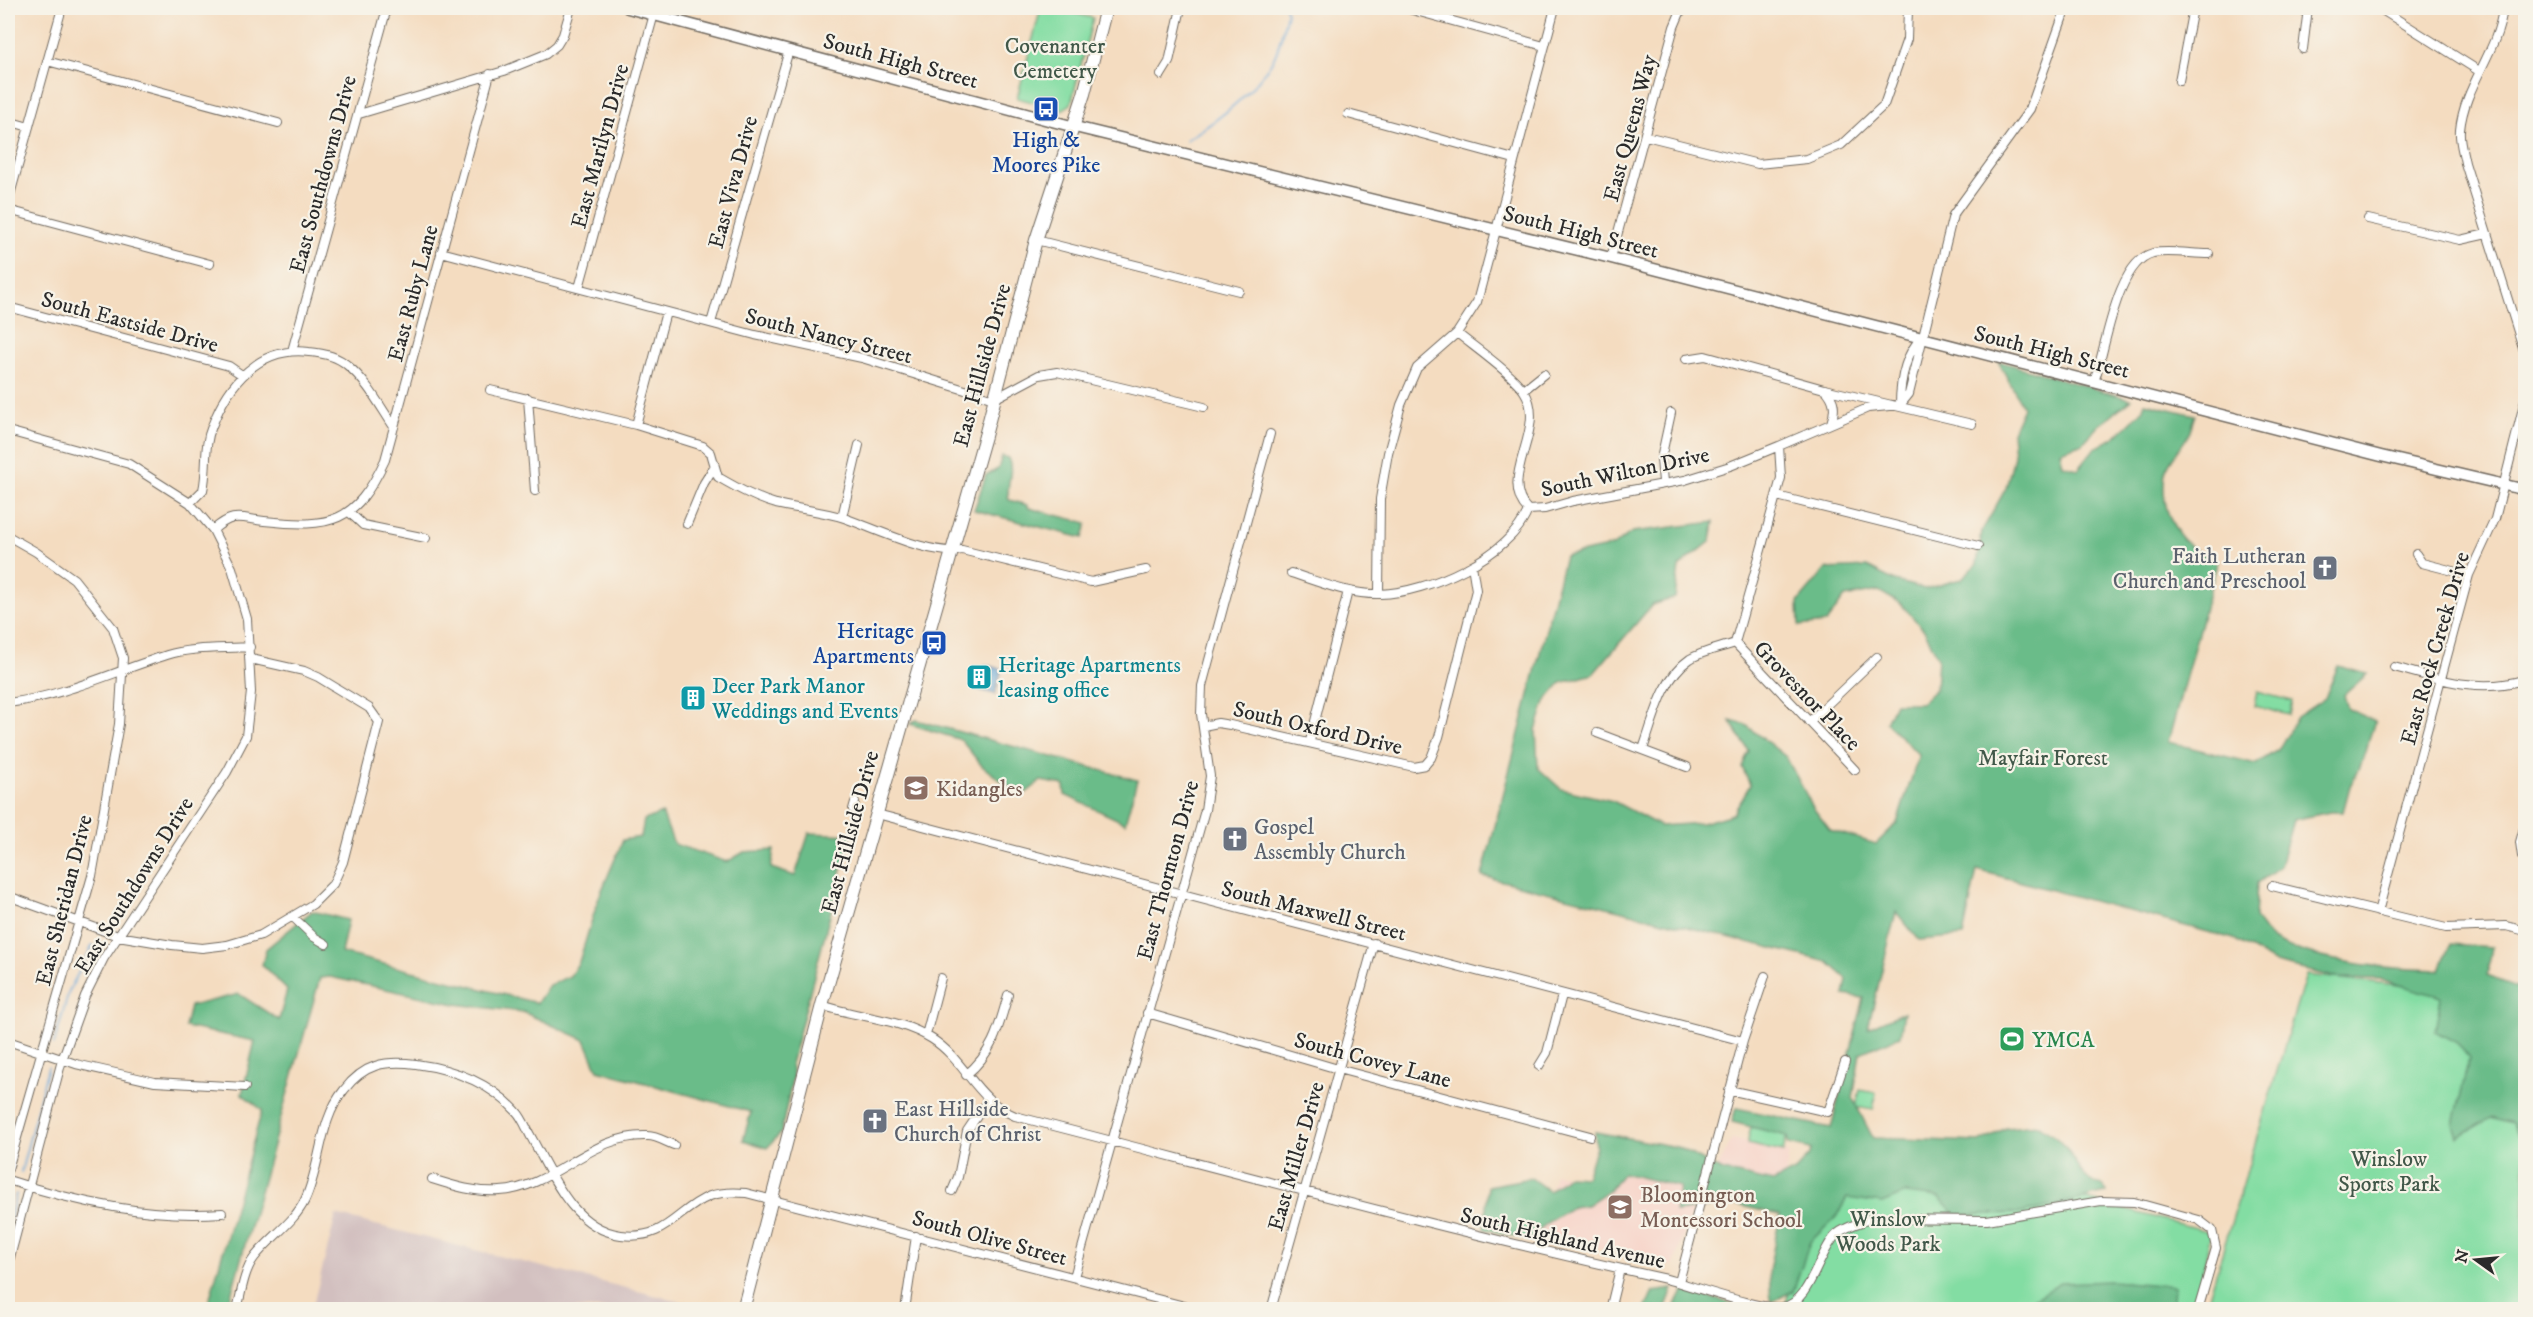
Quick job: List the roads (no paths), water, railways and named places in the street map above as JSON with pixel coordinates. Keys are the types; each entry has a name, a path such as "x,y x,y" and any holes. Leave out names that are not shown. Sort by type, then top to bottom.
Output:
{"main road":[{"name":"East Hillside Drive","path":"743,1310 822,1005 952,552 1036,240 1071,126 1084,94 1106,8"}],"street":[{"path":"8,202 62,8"},
{"name":"East Southdowns Drive","path":"292,351 387,8"},
{"path":"359,114 528,62 557,45 571,8"},
{"name":"South High Street","path":"628,8 650,11 1071,126 1611,258 2526,490"},
{"path":"1161,75 1169,62 1181,8"},
{"path":"1405,8 1544,46"},
{"path":"1379,594 1380,500 1388,453 1401,405 1417,368 1457,333 1477,302 1494,245 1514,159 1555,8"},
{"name":"East Queens Way","path":"1611,258 1674,27 1682,8"},
{"path":"1646,136 1758,164 1807,159 1840,145 1884,105 1907,39 1908,8"},
{"path":"1900,405 1909,394 1953,215 2030,108 2066,8"},
{"path":"2179,81 2193,8"},
{"path":"2303,49 2308,8"},
{"path":"2379,8 2479,71"},
{"path":"2503,8 2498,31 2464,109 2460,133 2465,163 2526,357"},
{"name":"East Marilyn Drive","path":"579,288 650,11"},
{"name":"East Viva Drive","path":"711,323 789,50"},
{"path":"47,61 278,123"},
{"name":"East Ruby Lane","path":"349,512 362,500 385,460 490,75"},
{"path":"1348,114 1514,159"},
{"path":"8,121 29,127"},
{"path":"8,210 210,264"},
{"path":"2368,219 2430,235 2460,240 2487,234"},
{"path":"1036,240 1239,291"},
{"name":"South Nancy Street","path":"441,252 666,312 862,358 994,399"},
{"path":"2094,382 2124,279 2138,260 2154,253 2209,254"},
{"name":"South Eastside Drive","path":"8,307 229,366 242,375"},
{"path":"636,425 666,312"},
{"path":"1457,333 1524,390 1530,407 1530,426 1517,494 1528,510"},
{"path":"190,502 204,490 206,448 211,428 228,393 242,375 265,359 292,351 322,354 346,364 364,382 394,427"},
{"path":"1686,359 1705,356 1824,389 1900,405 1972,424"},
{"path":"994,399 1039,375 1057,372 1204,407"},
{"path":"1524,390 1544,374"},
{"path":"1824,389 1832,398 1835,412 1831,423"},
{"path":"490,390 636,425 707,448 711,453 718,477 752,495 778,504 842,517 952,552 962,550 1091,582 1146,570"},
{"name":"East Rock Creek Drive","path":"2378,912 2469,576 2495,519 2526,396"},
{"path":"528,398 536,491"},
{"name":"South Wilton Drive","path":"1291,573 1348,591 1379,594 1409,591 1472,565 1501,547 1523,524 1528,510 1545,509 1663,482 1685,480 1730,466 1868,408 1900,405"},
{"path":"1663,482 1661,459 1671,413"},
{"path":"8,431 129,464 190,502 213,530 229,518 237,516 262,521 314,523 334,520 349,512 363,525 426,538"},
{"name":"East Thornton Drive","path":"1074,1277 1205,810 1210,776 1200,702 1270,434"},
{"path":"842,517 860,445"},
{"path":"1643,750 1660,701 1676,672 1692,658 1735,644 1777,496 1781,477 1779,446"},
{"path":"687,524 704,483 714,467"},
{"path":"1777,496 1978,546"},
{"name":"East Southdowns Drive","path":"8,1265 62,1060 85,996 118,936 243,745 250,712 251,659 247,619 237,581 213,530"},
{"name":"East Sheridan Drive","path":"8,536 63,569 81,587 117,636 122,648 123,671 119,724 101,832 79,923 39,1052 8,1169"},
{"path":"2416,554 2422,563 2469,576"},
{"name":"South Oxford Drive","path":"1203,726 1218,723 1230,724 1414,766 1425,765 1431,758 1439,737 1467,633 1476,590 1472,565"},
{"path":"1310,741 1348,591"},
{"name":"Grovesnor Place","path":"1735,644 1855,770"},
{"path":"8,703 46,697 169,654 250,647"},
{"path":"1809,722 1877,657"},
{"path":"8,896 118,936 202,948 227,945 261,935 293,917 323,896 338,873 376,742 379,722 369,708 304,671 251,659"},
{"path":"2394,668 2442,680 2484,687 2526,680"},
{"path":"1597,733 1687,767"},
{"name":"South Maxwell Street","path":"877,814 1743,1041"},
{"path":"2522,856 2520,842 2526,821"},
{"path":"2272,886 2446,928 2506,926 2526,931"},
{"path":"293,917 314,938 326,944"},
{"name":"East Miller Drive","path":"1271,1310 1374,943"},
{"path":"1679,1282 1729,1090 1765,976"},
{"path":"926,1035 941,978"},
{"path":"966,1075 978,1066 992,1047 1008,995"},
{"path":"1539,1066 1546,1053 1562,995"},
{"name":"South Highland Avenue","path":"822,1005 926,1035 944,1048 988,1100 1015,1116 1427,1223 1679,1282 1764,1306 1783,1307 1792,1304 1802,1293 1837,1234 1852,1225 1870,1219 1987,1220 2101,1202 2134,1202 2199,1220 2212,1230 2216,1248 2198,1310"},
{"name":"South Covey Lane","path":"1147,1013 1338,1069 1590,1136"},
{"path":"8,1041 62,1060 168,1084 245,1087"},
{"name":"South Olive Street","path":"237,1310 252,1260 304,1202 322,1142 343,1091 361,1072 393,1061 441,1067 482,1084 517,1112 571,1207 592,1224 620,1235 648,1233 674,1222 709,1197 730,1192 772,1198 1200,1310"},
{"path":"1729,1090 1827,1112 1845,1062"},
{"path":"952,1191 958,1177 967,1131 988,1100"},
{"path":"432,1179 478,1191 501,1191 528,1185 596,1148 625,1138 650,1136 674,1145"},
{"path":"8,1180 30,1188 108,1207 190,1215 222,1213"},
{"path":"905,1310 916,1236"},
{"path":"1610,1310 1620,1269"}],"water":[{"path":"985,665 1002,669 995,694 979,690"}],"waterway":[{"path":"1186,140 1211,124 1235,104 1266,70 1278,49 1287,13 1285,8"},
{"path":"54,1044 69,991 93,945"},
{"path":"21,1172 48,1067"},
{"path":"8,1226 16,1194"}],"place":[{"name":"High & Moores Pike","path":"1046,109"},
{"name":"Faith Lutheran Church and Preschool","path":"2325,568"},
{"name":"Heritage Apartments","path":"934,643"},
{"name":"Heritage Apartments leasing office","path":"979,677"},
{"name":"Deer Park Manor Weddings and Events","path":"693,698"},
{"name":"Kidangles","path":"916,788"},
{"name":"Gospel Assembly Church","path":"1235,839"},
{"name":"YMCA","path":"2012,1039"},
{"name":"East Hillside Church of Christ","path":"875,1121"},
{"name":"Bloomington Montessori School","path":"1620,1207"}],"park label":[{"name":"Covenanter Cemetery","path":"1055,58"},
{"name":"Mayfair Forest","path":"2043,757"},
{"name":"Winslow Sports Park","path":"2389,1170"},
{"name":"Winslow Woods Park","path":"1888,1230"}]}
